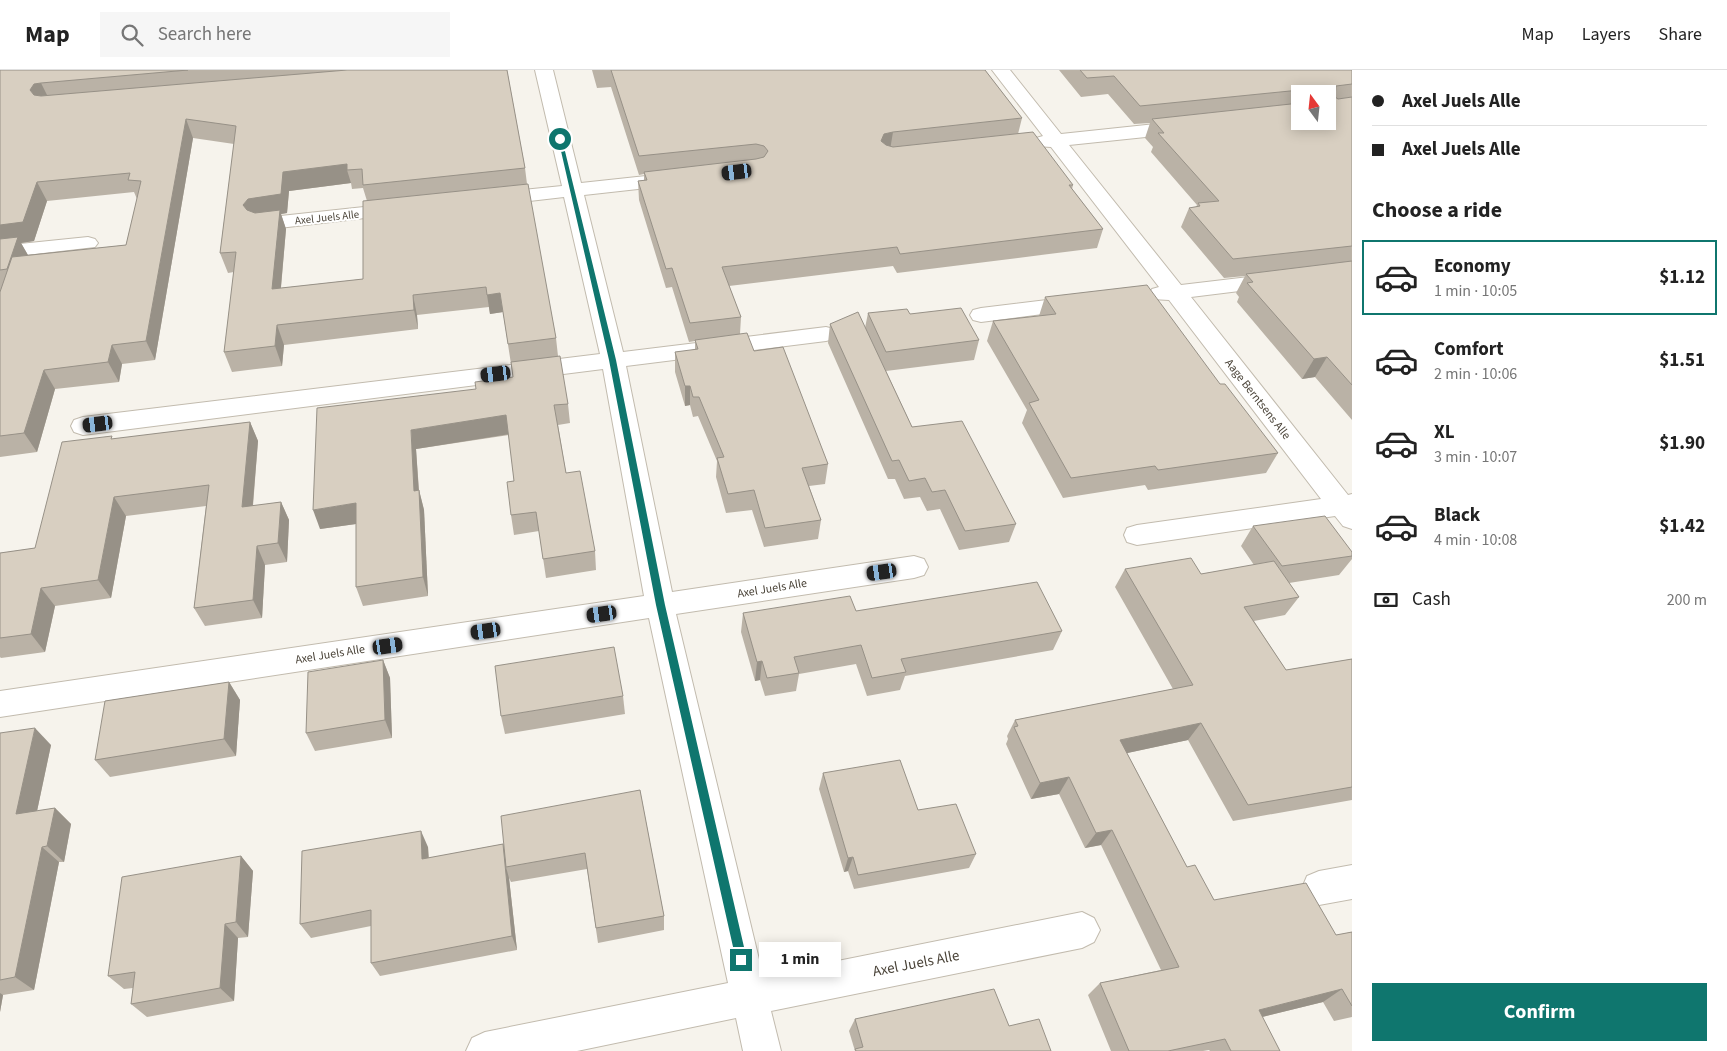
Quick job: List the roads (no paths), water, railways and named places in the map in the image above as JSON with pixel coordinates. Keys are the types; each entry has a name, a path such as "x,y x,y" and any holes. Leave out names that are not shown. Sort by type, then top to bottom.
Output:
{"street":[{"path":"544,70 612,360 660,605 762,1051"},
{"name":"Aage Berntsens Alle","path":"1001,70 1349,510"},
{"path":"1027,143 1202,125"},
{"path":"475,201 697,177"},
{"name":"Axel Juels Alle","path":"262,224 417,207"},
{"path":"0,252 88,243"},
{"path":"1136,296 1352,271"},
{"path":"980,315 1097,301"},
{"path":"83,426 826,334"},
{"name":"Aage Berntsens Alle","path":"1137,535 1349,510"},
{"name":"Axel Juels Alle","path":"0,704 914,567"},
{"path":"1319,888 1352,882"},
{"name":"Axel Juels Alle","path":"485,1051 1082,930"}]}
